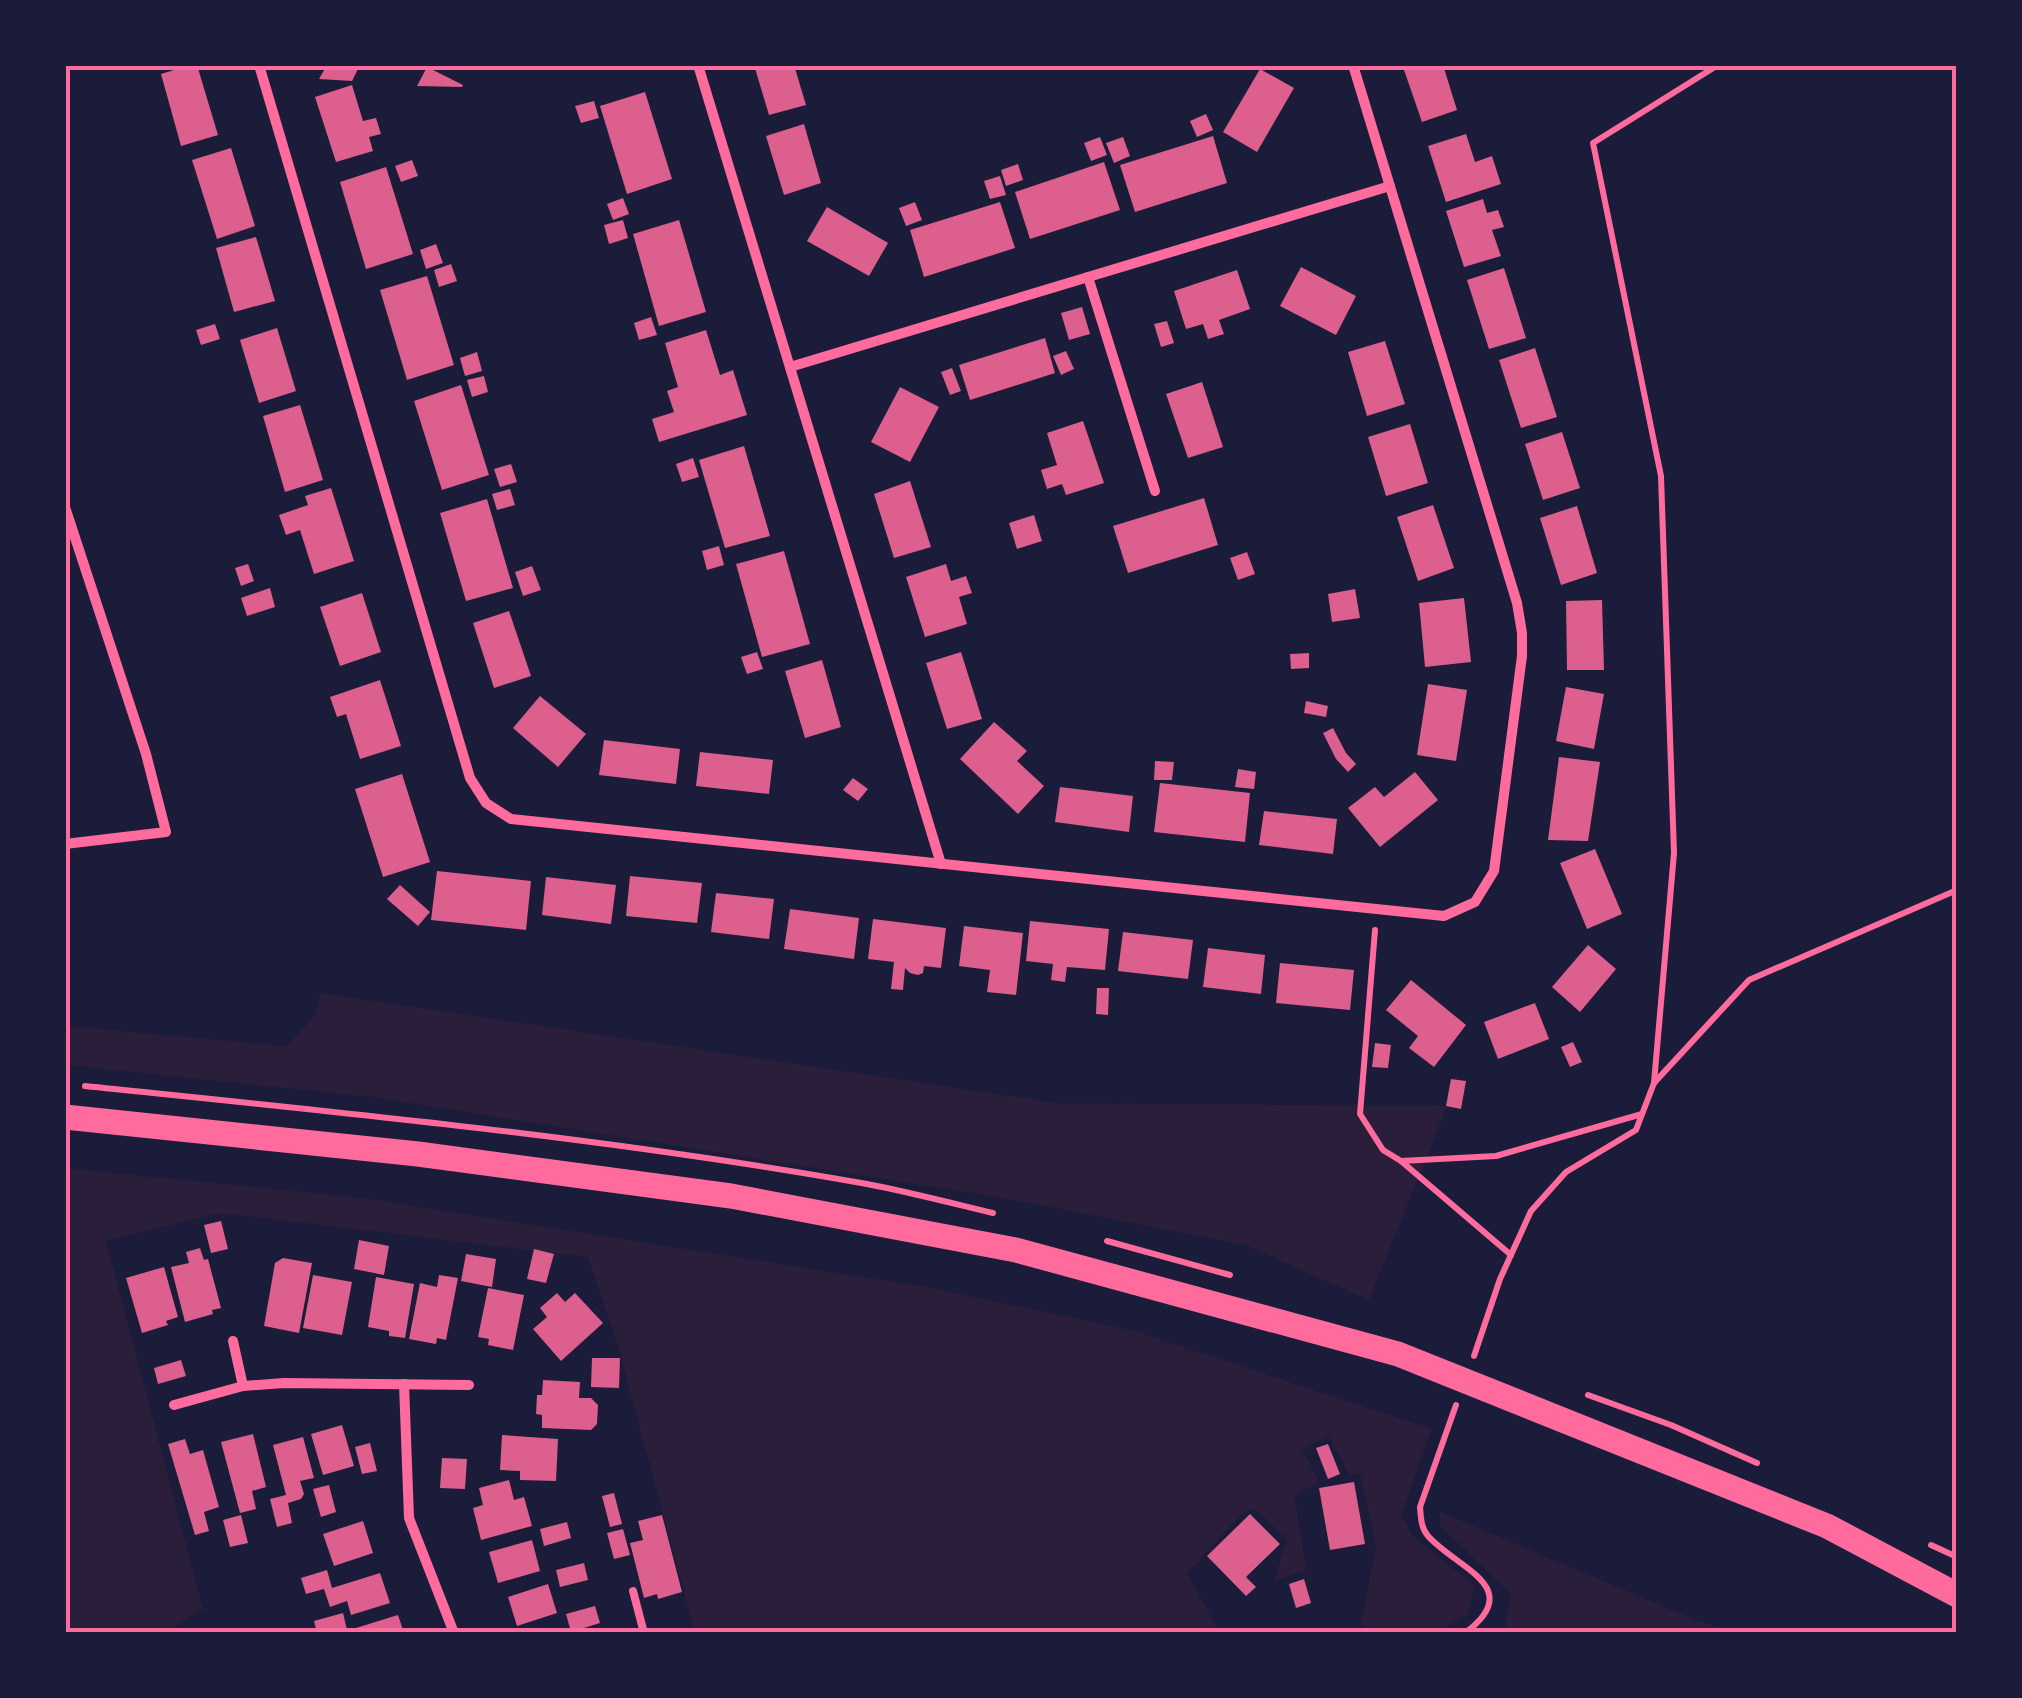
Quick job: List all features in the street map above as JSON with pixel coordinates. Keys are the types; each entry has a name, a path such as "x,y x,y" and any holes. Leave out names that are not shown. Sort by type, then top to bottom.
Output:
{"main road":[{"path":"65,1117 418,1154 731,1196 1016,1250 1398,1354 1827,1526 1957,1596"}],"street":[{"path":"259,65 470,778 486,803 511,818 1444,916 1475,902 1494,871 1522,633 1517,604 1353,65"},
{"path":"698,65 941,864"},
{"path":"790,367 1390,186"},
{"path":"1088,277 1155,491"},
{"path":"65,844 166,832 146,754 66,512"},
{"path":"233,1341 243,1386"},
{"path":"174,1406 243,1386 284,1382 469,1385"},
{"path":"404,1384 409,1518 454,1633"}],"lane":[{"path":"634,1591 644,1633"}],"path":[{"path":"1500,1280 1532,1210 1566,1172 1636,1130 1654,1083 1674,853 1661,476 1594,143 1718,65"},
{"path":"1654,1083 1749,980 1957,890"},
{"path":"1377,909 1360,1114 1383,1150 1511,1255"},
{"path":"1401,1162 1496,1156 1642,1114"},
{"path":"1420,1507 1421,1525 1428,1536 1485,1582 1490,1602 1482,1620 1465,1633"}],"shaded area":[{"path":"320,993 1058,1103 1447,1106 1369,1300 1245,1245 1003,1198 372,1097 65,1065 65,1026 287,1046 316,1014"},
{"path":"65,1168 363,1198 932,1288 1131,1330 1432,1429 1401,1515 1413,1536 1475,1586 1468,1614 1443,1629 1376,1632 1361,1625 1376,1545 1360,1474 1350,1475 1328,1436 1302,1449 1319,1481 1295,1497 1306,1570 1274,1581 1287,1540 1255,1509 1245,1511 1187,1573 1220,1633 695,1633 617,1343 588,1257 220,1213 106,1241 203,1609 165,1633 65,1633"},
{"path":"1440,1512 1693,1619 1737,1633 1504,1633 1511,1594 1440,1526"}],"building":[{"path":"197,65 218,135 181,146 161,74"},
{"path":"327,65 360,65 352,81 319,79"},
{"path":"754,65 794,65 806,105 769,115"},
{"path":"1443,65 1457,110 1422,122 1403,67"},
{"path":"427,67 463,85 462,87 417,86"},
{"path":"1260,69 1294,88 1257,152 1223,132"},
{"path":"352,85 363,121 376,118 381,134 369,137 373,151 336,162 315,97"},
{"path":"645,92 672,179 627,194 600,106"},
{"path":"594,101 599,118 581,123 575,106"},
{"path":"1206,114 1213,130 1197,137 1190,121"},
{"path":"804,124 821,183 784,195 766,136"},
{"path":"1466,134 1475,162 1492,156 1501,184 1446,202 1428,146"},
{"path":"1213,136 1227,183 1135,212 1120,165"},
{"path":"1100,137 1107,155 1091,161 1084,143"},
{"path":"1123,137 1130,156 1114,163 1106,143"},
{"path":"231,148 255,226 217,239 192,160"},
{"path":"412,160 418,176 401,182 395,166"},
{"path":"1104,162 1120,210 1030,239 1015,192"},
{"path":"1018,164 1023,180 1006,186 1001,170"},
{"path":"386,167 413,254 366,269 340,182"},
{"path":"1000,176 1006,195 990,199 984,181"},
{"path":"623,198 629,214 613,220 607,204"},
{"path":"1483,199 1487,213 1498,210 1504,227 1492,230 1501,256 1464,267 1446,211"},
{"path":"915,202 922,220 906,226 899,208"},
{"path":"1000,202 1015,248 924,277 910,230"},
{"path":"827,207 888,243 869,276 807,241"},
{"path":"623,220 628,238 609,244 604,225"},
{"path":"679,220 706,312 659,326 633,234"},
{"path":"256,237 275,301 234,312 216,248"},
{"path":"436,244 443,263 426,269 420,250"},
{"path":"451,264 457,281 439,287 434,270"},
{"path":"1301,267 1356,296 1336,335 1280,306"},
{"path":"1504,268 1526,338 1489,349 1467,280"},
{"path":"1237,270 1250,309 1219,320 1224,334 1208,339 1203,324 1186,329 1174,291"},
{"path":"427,276 454,365 407,380 380,290"},
{"path":"1082,307 1090,334 1069,340 1061,313"},
{"path":"651,317 657,335 639,340 634,323"},
{"path":"1167,321 1174,343 1161,347 1154,324"},
{"path":"215,324 220,339 201,345 196,330"},
{"path":"277,328 296,391 259,403 240,340"},
{"path":"706,330 720,375 733,370 747,415 659,442 652,419 674,412 667,391 678,387 665,343"},
{"path":"1045,338 1055,373 970,400 959,365"},
{"path":"1385,341 1405,404 1367,416 1348,352"},
{"path":"1535,348 1557,417 1521,428 1499,360"},
{"path":"1066,351 1074,369 1061,375 1053,356"},
{"path":"477,352 482,371 465,376 460,358"},
{"path":"952,368 961,391 950,395 941,372"},
{"path":"484,376 488,392 472,397 467,380"},
{"path":"1202,382 1223,447 1188,458 1166,394"},
{"path":"461,385 489,475 442,490 414,401"},
{"path":"900,387 939,407 910,462 871,442"},
{"path":"300,405 323,480 285,492 263,416"},
{"path":"1083,421 1104,483 1066,495 1062,484 1047,489 1041,470 1057,465 1047,433"},
{"path":"1410,424 1428,483 1386,496 1368,437"},
{"path":"1562,432 1580,488 1543,500 1525,444"},
{"path":"744,446 770,536 725,548 699,460"},
{"path":"693,458 699,477 682,482 676,464"},
{"path":"511,464 517,482 500,487 494,469"},
{"path":"910,481 931,547 894,558 874,494"},
{"path":"331,488 354,561 314,574 300,530 286,535 279,515 308,505 305,496"},
{"path":"510,489 515,505 497,510 492,494"},
{"path":"1204,498 1218,545 1128,573 1113,526"},
{"path":"487,499 513,588 466,601 440,513"},
{"path":"1433,505 1454,568 1418,581 1397,517"},
{"path":"1577,506 1597,573 1561,585 1540,518"},
{"path":"1034,515 1042,541 1017,549 1009,523"},
{"path":"719,546 724,565 707,570 702,551"},
{"path":"784,551 810,644 762,657 736,564"},
{"path":"1247,552 1255,574 1238,580 1230,558"},
{"path":"248,564 254,581 241,586 235,568"},
{"path":"946,564 951,581 966,576 972,593 959,597 967,624 925,637 906,577"},
{"path":"532,566 541,590 523,596 515,572"},
{"path":"270,588 275,607 247,616 241,598"},
{"path":"1355,589 1360,618 1332,622 1328,594"},
{"path":"362,593 381,652 340,666 320,607"},
{"path":"1464,598 1471,662 1425,667 1419,603"},
{"path":"1602,600 1604,670 1567,670 1566,601"},
{"path":"509,611 531,676 494,688 473,623"},
{"path":"757,652 763,669 747,674 741,657"},
{"path":"961,652 982,719 947,729 926,663"},
{"path":"1309,653 1309,668 1291,669 1290,654"},
{"path":"822,660 841,727 805,738 785,671"},
{"path":"380,680 401,746 360,759 346,714 337,717 330,697"},
{"path":"1428,684 1467,690 1456,761 1417,755"},
{"path":"1566,687 1604,694 1594,749 1556,741"},
{"path":"540,696 586,734 558,767 513,728"},
{"path":"1306,701 1328,706 1326,717 1304,713"},
{"path":"994,722 1027,751 1017,761 1044,786 1018,814 960,759"},
{"path":"1333,728 1356,764 1348,772 1336,759 1323,733"},
{"path":"604,740 680,749 676,784 599,775"},
{"path":"700,752 773,760 769,794 696,786"},
{"path":"1559,757 1600,762 1588,841 1548,840"},
{"path":"1155,761 1174,762 1172,780 1154,780"},
{"path":"1238,769 1256,772 1254,789 1235,787"},
{"path":"1415,772 1438,800 1380,847 1348,808 1375,787 1384,797"},
{"path":"402,774 430,862 383,877 355,789"},
{"path":"853,778 868,789 858,801 843,790"},
{"path":"1160,783 1250,793 1245,842 1154,832"},
{"path":"1060,787 1133,796 1129,832 1055,822"},
{"path":"1264,811 1337,819 1333,854 1259,845"},
{"path":"1595,849 1622,914 1587,929 1560,863"},
{"path":"437,871 531,881 526,930 431,920"},
{"path":"630,876 702,883 697,923 626,916"},
{"path":"546,877 616,885 611,924 542,915"},
{"path":"400,885 430,912 418,926 387,899"},
{"path":"716,893 774,899 769,939 711,932"},
{"path":"790,909 859,918 854,959 784,949"},
{"path":"873,919 946,928 941,968 924,966 923,973 918,975 905,968 903,990 891,989 894,962 868,959"},
{"path":"1030,921 1109,929 1105,970 1067,967 1065,982 1051,980 1053,964 1026,961"},
{"path":"964,926 1023,933 1016,995 987,992 990,970 959,966"},
{"path":"1123,932 1193,940 1188,979 1118,971"},
{"path":"1588,945 1616,969 1580,1012 1552,987"},
{"path":"1208,948 1265,955 1261,994 1203,987"},
{"path":"1280,963 1354,970 1350,1010 1276,1003"},
{"path":"1411,980 1466,1025 1434,1067 1409,1048 1418,1036 1386,1010"},
{"path":"1097,988 1109,988 1108,1015 1096,1014"},
{"path":"1535,1003 1549,1039 1498,1059 1484,1022"},
{"path":"1573,1042 1582,1062 1570,1067 1561,1047"},
{"path":"1375,1043 1391,1045 1388,1068 1372,1067"},
{"path":"1451,1079 1466,1081 1461,1109 1446,1106"},
{"path":"221,1221 228,1249 211,1253 204,1225"},
{"path":"359,1240 389,1246 384,1275 354,1269"},
{"path":"200,1248 204,1260 208,1259 221,1308 185,1322 171,1267 189,1263 186,1252"},
{"path":"534,1249 554,1254 546,1283 527,1279"},
{"path":"466,1254 496,1259 492,1287 461,1281"},
{"path":"283,1258 312,1263 299,1333 264,1326 275,1263"},
{"path":"164,1267 178,1317 166,1321 168,1325 142,1333 126,1278"},
{"path":"313,1275 352,1282 342,1335 303,1328"},
{"path":"439,1275 458,1278 446,1340 437,1338 436,1344 409,1339 420,1283 437,1287"},
{"path":"376,1277 414,1284 405,1338 368,1327"},
{"path":"488,1288 524,1295 513,1350 488,1345 489,1339 478,1337"},
{"path":"557,1293 565,1302 575,1293 603,1323 561,1361 533,1329 547,1317 540,1308"},
{"path":"592,1358 620,1358 619,1388 591,1387"},
{"path":"181,1360 186,1376 158,1384 154,1368"},
{"path":"543,1380 580,1382 579,1398 591,1398 598,1405 597,1424 591,1430 542,1428 542,1415 536,1414"},
{"path":"342,1425 354,1466 323,1475 311,1434"},
{"path":"253,1434 266,1487 252,1491 256,1509 240,1513 221,1442"},
{"path":"502,1435 558,1439 556,1481 520,1480 520,1471 500,1470"},
{"path":"303,1437 314,1478 300,1481 304,1494 288,1503 292,1523 277,1527 270,1499 286,1495 273,1445"},
{"path":"185,1439 190,1454 203,1450 219,1507 204,1512 209,1531 195,1535 168,1444"},
{"path":"370,1443 377,1471 362,1474 355,1447"},
{"path":"1328,1444 1340,1474 1328,1479 1316,1448"},
{"path":"442,1458 467,1459 465,1489 440,1488"},
{"path":"509,1480 514,1500 524,1497 532,1526 481,1540 473,1508 483,1505 479,1488"},
{"path":"1354,1482 1365,1544 1330,1550 1319,1488"},
{"path":"329,1485 336,1512 321,1517 313,1489"},
{"path":"614,1493 622,1524 610,1527 602,1496"},
{"path":"1250,1514 1280,1544 1246,1577 1256,1587 1246,1596 1207,1556"},
{"path":"241,1515 248,1543 230,1547 223,1520"},
{"path":"662,1515 682,1592 658,1599 657,1594 644,1598 630,1543 643,1540 638,1521"},
{"path":"363,1521 373,1553 334,1566 323,1534"},
{"path":"567,1522 571,1538 544,1546 540,1529"},
{"path":"623,1529 630,1555 614,1559 607,1533"},
{"path":"532,1540 540,1571 498,1583 489,1552"},
{"path":"584,1563 588,1580 560,1587 556,1570"},
{"path":"327,1570 332,1588 380,1573 390,1603 351,1615 347,1601 330,1607 324,1589 306,1594 301,1578"},
{"path":"1304,1579 1311,1603 1296,1608 1289,1584"},
{"path":"548,1584 557,1613 517,1626 508,1597"},
{"path":"595,1606 600,1623 571,1632 566,1614"},
{"path":"343,1613 347,1630 317,1633 314,1621"},
{"path":"398,1615 404,1633 343,1633 343,1632"}]}
